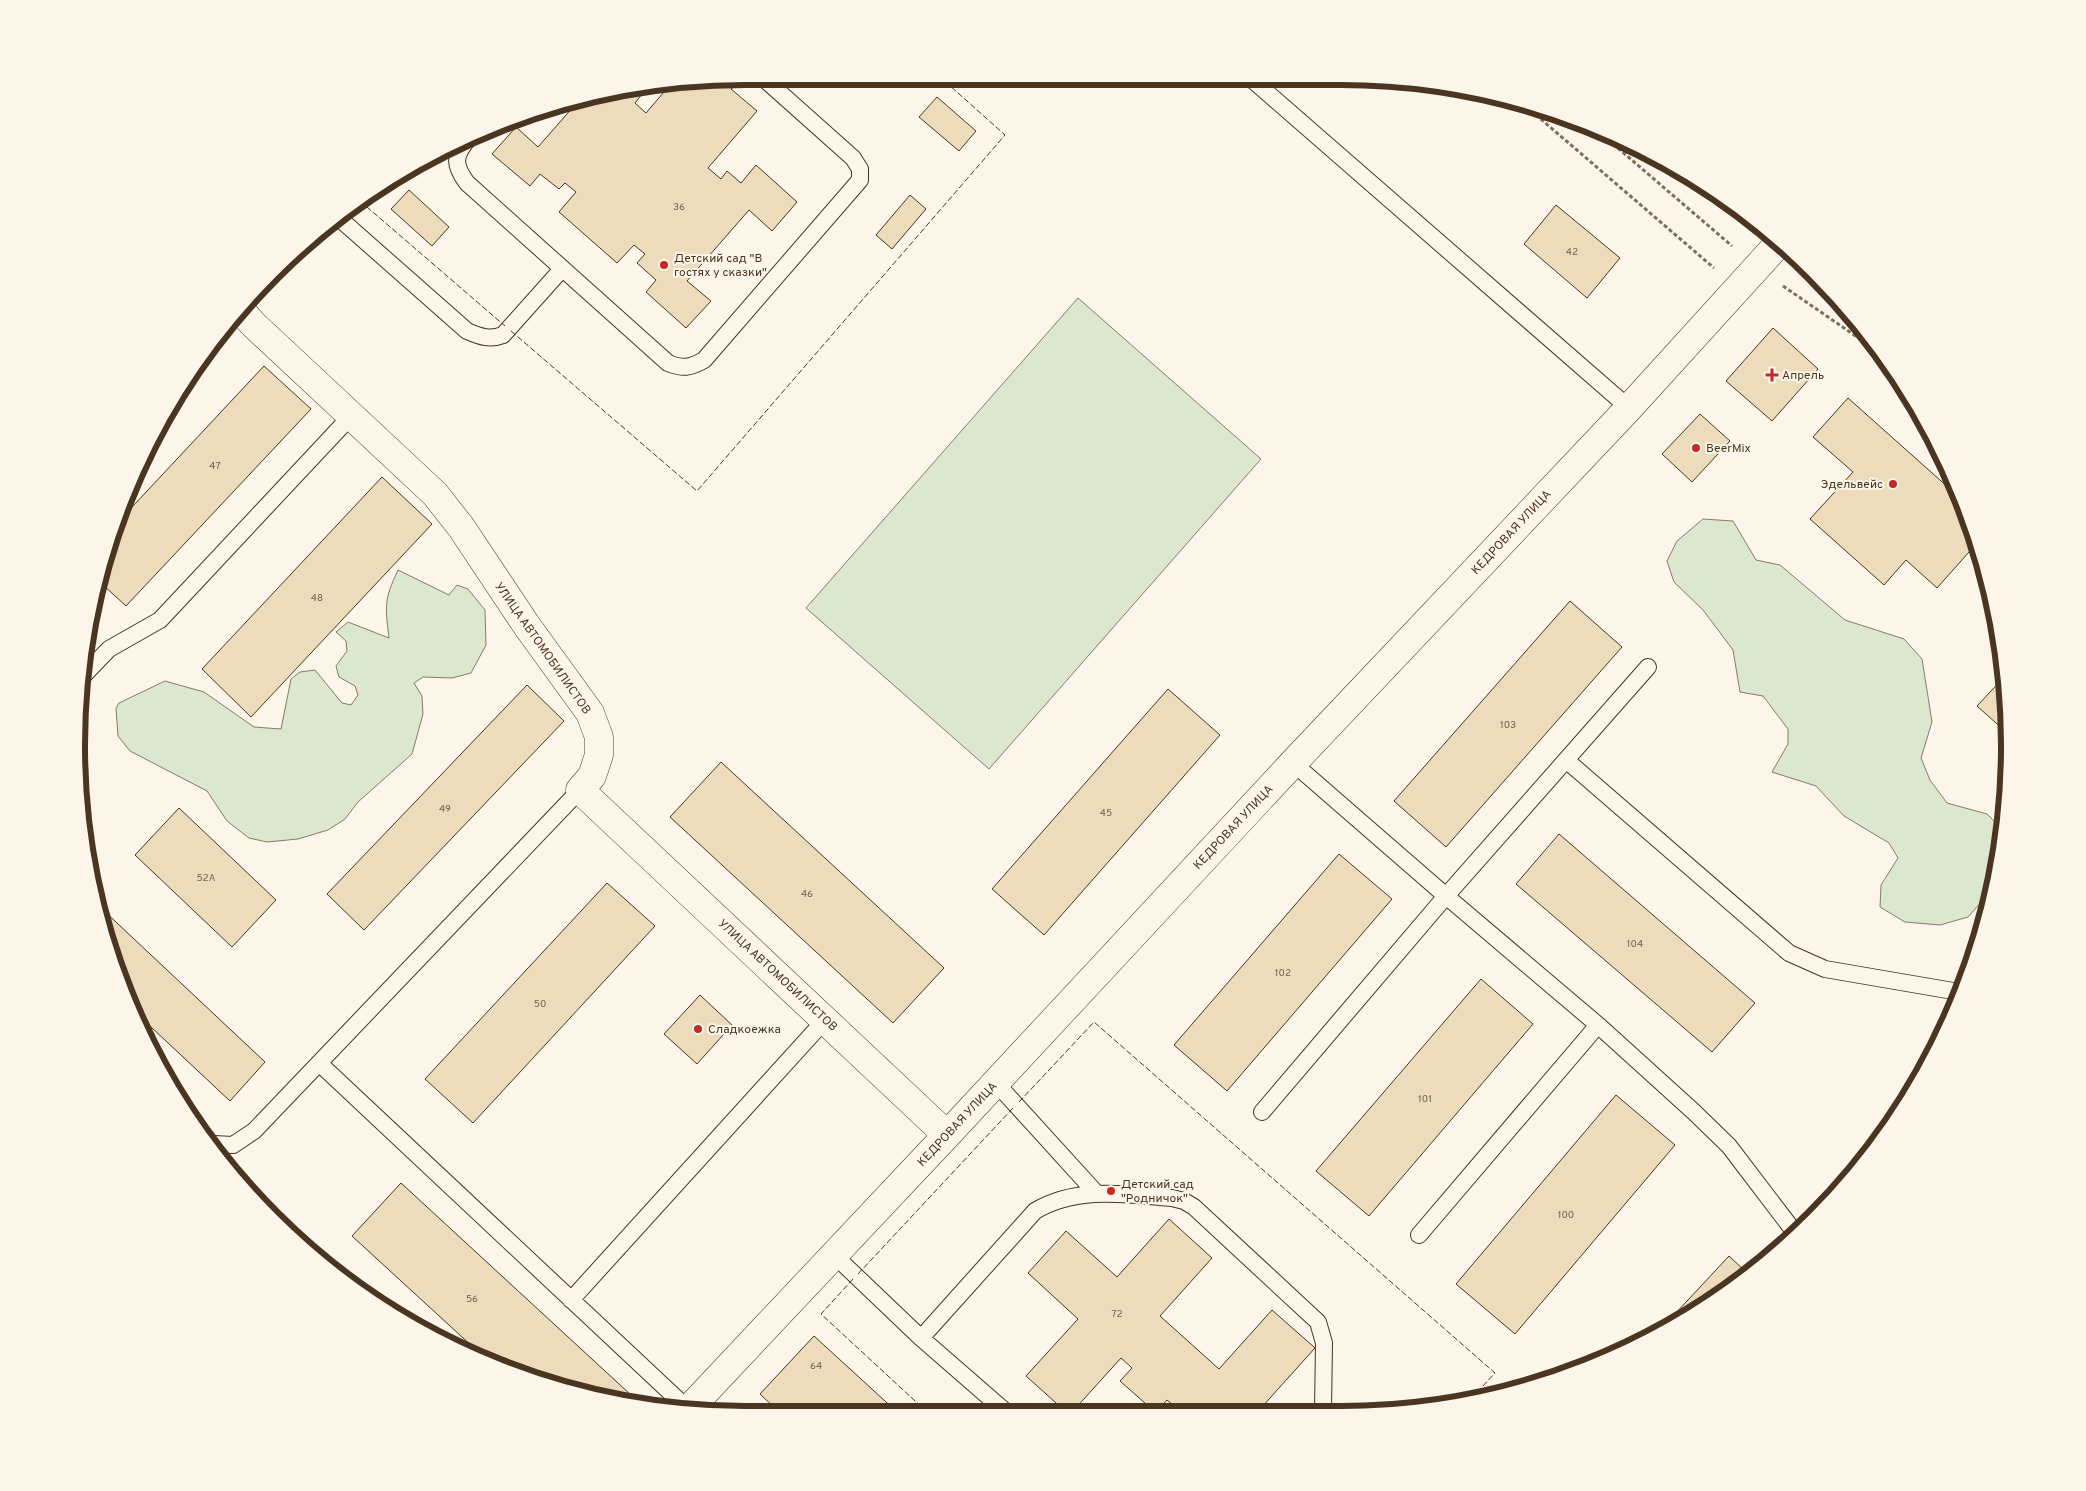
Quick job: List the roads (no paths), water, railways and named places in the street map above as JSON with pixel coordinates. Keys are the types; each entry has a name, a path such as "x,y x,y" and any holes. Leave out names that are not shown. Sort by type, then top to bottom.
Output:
{"street":[{"name":"КЕДРОВАЯ УЛИЦА","path":"695,1404 1293,763 1629,408 1775,248"},
{"name":"УЛИЦА АВТОМОБИЛИСТОВ","path":"245,315 435,494 461,527 527,626 590,713 599,737 599,754 592,776 580,790 948,1135"}],"lane":[{"path":"460,150 456,159 458,170 467,183 668,363 679,368 690,368 704,360 860,180 860,169 853,158 771,85"},
{"path":"1258,85 1629,408"},
{"path":"343,221 467,331 482,338 494,338 504,335 562,269"},
{"path":"90,669 109,649 160,620 352,415"},
{"path":"1262,1112 1446,896 1648,667"},
{"path":"1566,760 1789,953 1825,969 1954,991"},
{"path":"1293,763 1598,1025 1729,1146 1791,1228"},
{"path":"227,1155 233,1145 254,1131 580,790"},
{"path":"571,1300 825,1020"},
{"path":"1419,1235 1598,1025"},
{"path":"319,1063 680,1402"},
{"path":"996,1083 1097,1194"},
{"path":"218,1144 233,1145"},
{"path":"921,1338 1035,1211 1047,1204 1068,1197 1097,1194 1119,1194 1184,1201 1194,1207 1318,1322 1324,1343 1323,1406"},
{"path":"834,1255 921,1338 999,1406"}],"place":[{"name":"Детский сад \"В гостях у сказки\"","path":"664,265"},
{"name":"Апрель","path":"1772,375"},
{"name":"BeerMix","path":"1696,448"},
{"name":"Эдельвейс","path":"1893,484"},
{"name":"Сладкоежка","path":"698,1029"},
{"name":"Детский сад \"Родничок\"","path":"1111,1191"}]}
